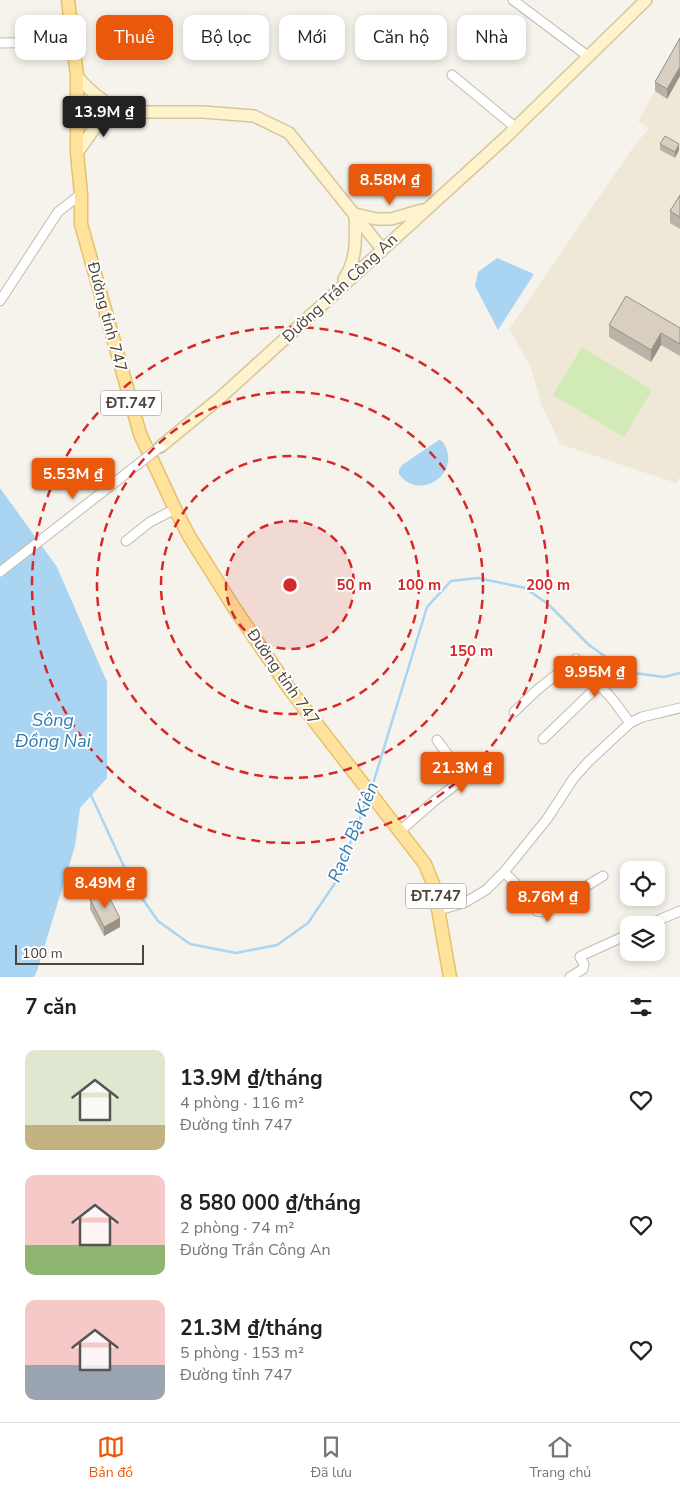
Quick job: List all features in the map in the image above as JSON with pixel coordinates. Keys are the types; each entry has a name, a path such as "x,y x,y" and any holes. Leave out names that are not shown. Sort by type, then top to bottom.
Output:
{"main road":[{"name":"Đường tỉnh 747","path":"68,0 70,15"},
{"name":"Đường tỉnh 747","path":"76,60 78,112 77,153 81,194 81,224 140,434 189,536 233,606 288,687 339,755 398,828"},
{"name":"ĐT.747","path":"398,828 424,864 434,886 450,977"}],"street":[{"path":"513,0 589,57"},
{"name":"Đường Trần Công An","path":"160,447 221,397 426,209 589,57 646,0"},
{"path":"0,43 15,43"},
{"path":"452,75 515,127"},
{"path":"77,76 100,100 119,111"},
{"path":"77,153 94,129 119,111"},
{"path":"78,112 203,112 254,116 289,134 382,249"},
{"path":"0,300 58,212 81,194"},
{"path":"355,214 391,219 426,209"},
{"path":"337,290 354,259 356,238 355,214"},
{"path":"0,572 160,447"},
{"path":"126,541 150,522 175,510"},
{"path":"514,712 576,659 630,723"},
{"path":"543,739 599,684"},
{"path":"439,910 464,903 486,890 504,872 552,813 573,779 588,762 630,723 642,717 680,708"},
{"path":"398,828 458,783 460,778 456,768 437,740"},
{"path":"504,872 526,895 537,911 540,912 544,912 603,876"},
{"path":"665,917 680,911"},
{"path":"570,977 583,969 584,964 580,958 581,956 620,938"}],"shaded area":[{"path":"680,48 680,477 676,483 560,444 542,406 530,365 509,329 632,149 649,128 638,121"}],"green space":[{"path":"582,347 652,390 624,437 553,395"}],"water":[{"path":"497,258 534,274 498,330 475,286 478,272"},
{"path":"439,440 442,441 448,453 448,463 444,473 437,480 417,485 408,482 399,474 402,465"},
{"name":"Sông Đồng Nai","path":"0,488 57,567 107,682 107,778 80,808 75,846 34,977 0,977"}],"building":[{"path":"680,38 680,67 667,89 655,82"},
{"path":"665,136 679,144 675,152 660,144"},
{"path":"680,195 680,217 670,211"},
{"path":"626,296 680,328 680,344 661,333 651,350 609,325"},
{"path":"106,891 120,918 104,927 90,899"}],"waterway":[{"name":"Rạch Bà Kiên","path":"372,787 427,607 451,581 478,578 525,588 548,604 589,645 627,672 664,677 680,673"},
{"name":"Rạch Bà Kiên","path":"90,793 132,884 158,921 190,944 236,953 277,945 308,923 335,883 368,797"}]}
